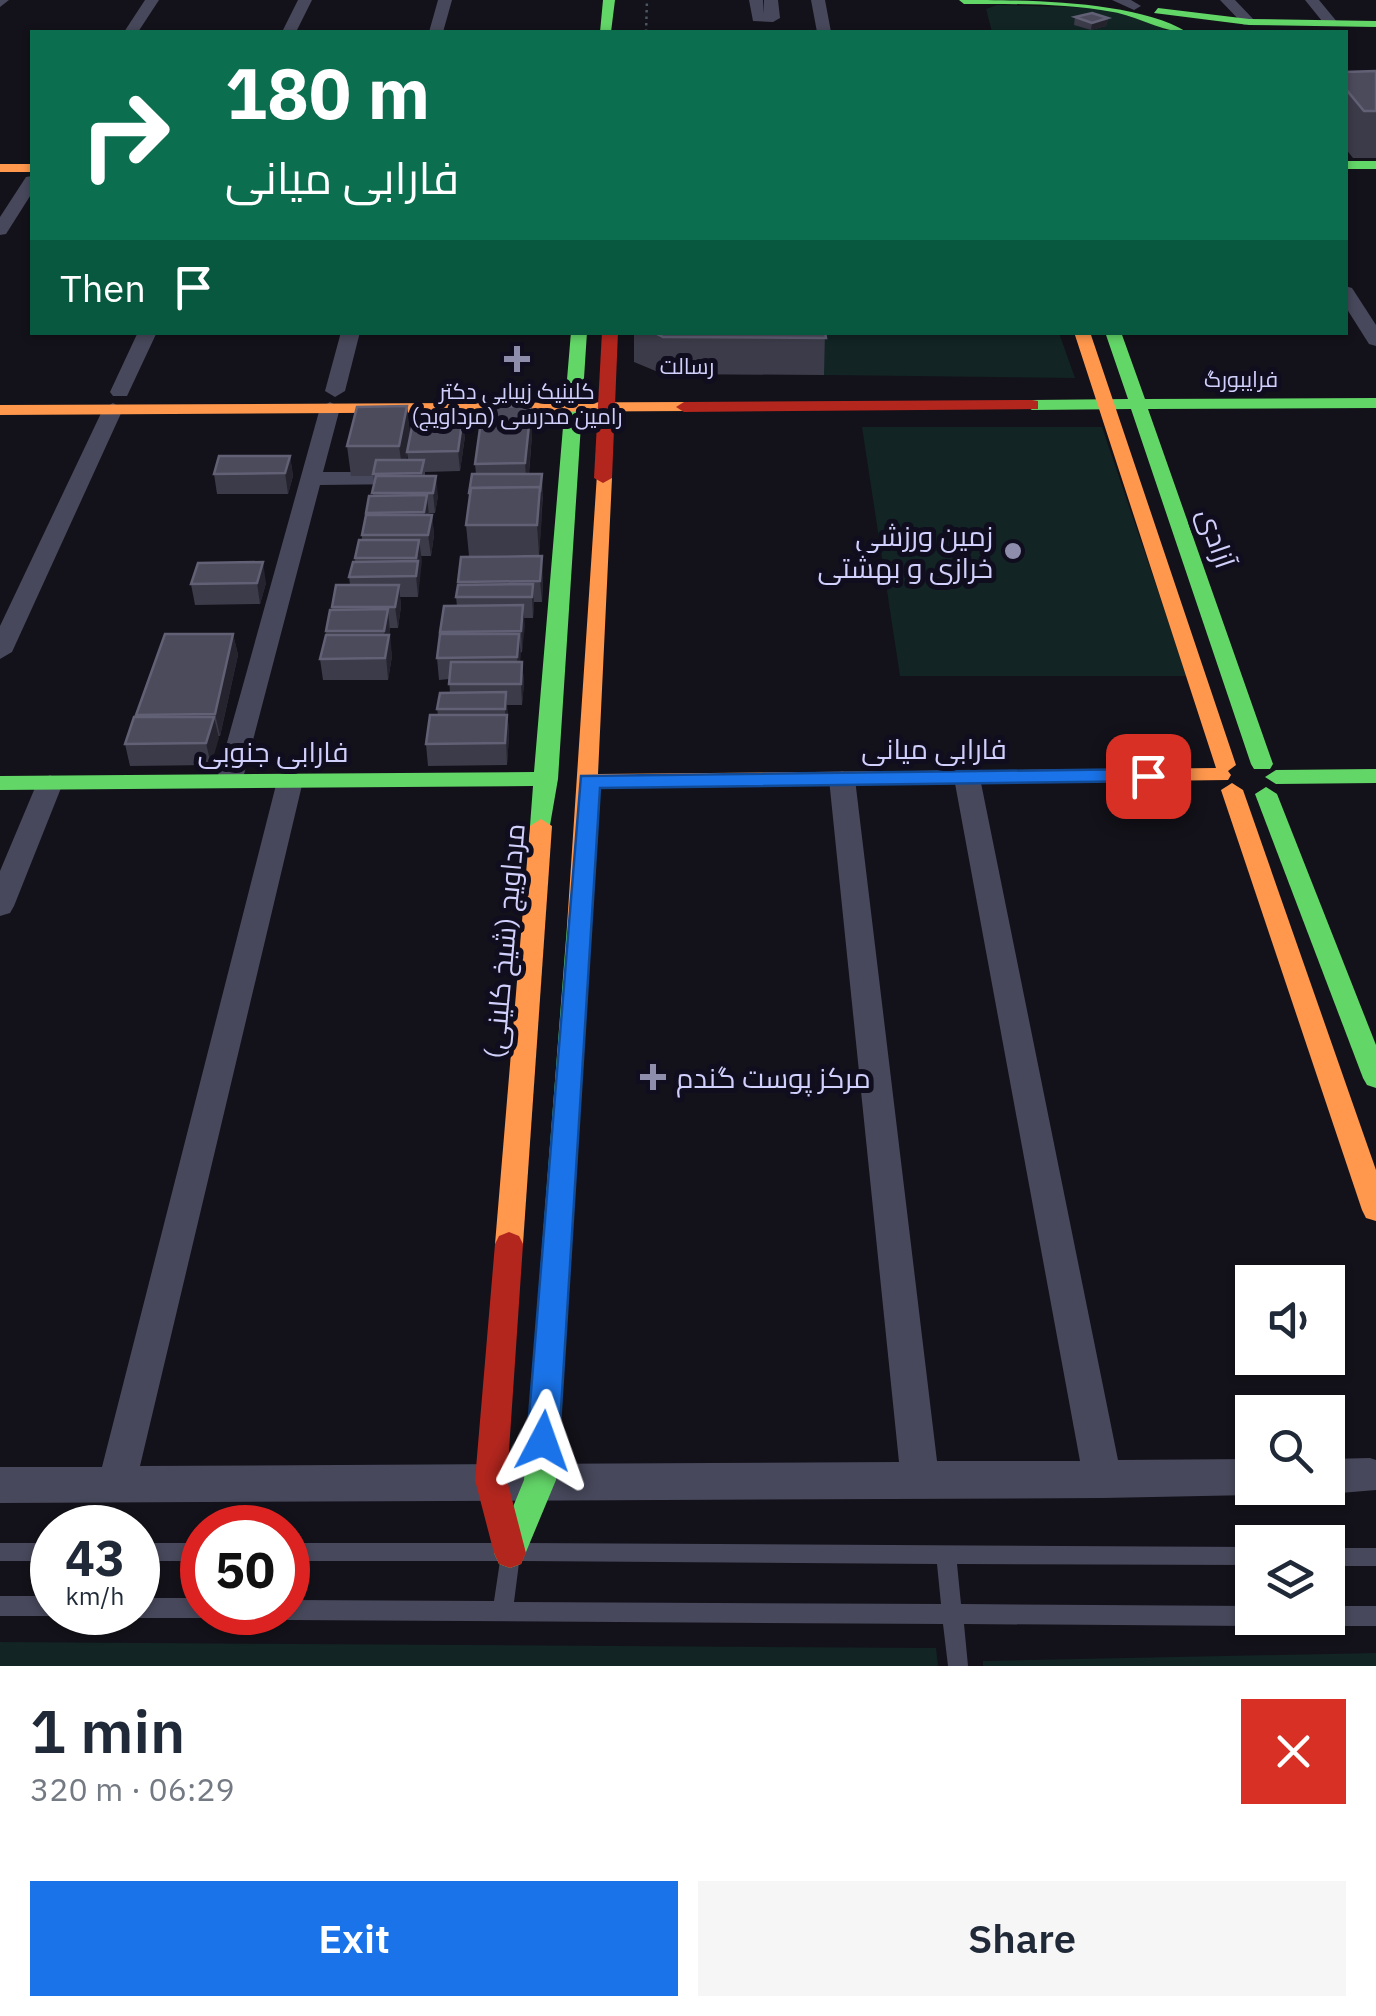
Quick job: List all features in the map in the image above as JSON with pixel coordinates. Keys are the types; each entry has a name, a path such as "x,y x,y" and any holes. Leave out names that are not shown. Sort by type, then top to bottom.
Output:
{"main road":[{"path":"606,30 609,0"},
{"path":"626,30 628,0"},
{"path":"966,6 1030,0 1126,3 1158,11 1338,29 1376,24"},
{"path":"1158,11 1173,19 1180,30"},
{"path":"1348,30 1376,34"},
{"path":"1348,165 1376,165"},
{"path":"0,168 30,168"},
{"name":"مرداویج (شیخ کلینی)","path":"510,1552 491,1480 579,335"},
{"path":"510,1552 540,1480 589,781 610,335"},
{"path":"1083,335 1225,777 1376,1210"},
{"name":"آزادی","path":"1114,335 1376,1078"},
{"path":"1124,360 1142,375 1176,388"},
{"path":"1093,363 1085,377 1056,395 1114,427"},
{"name":"فرایبورگ","path":"1140,404 1176,388 1376,388"},
{"name":"رسالت","path":"0,392 116,401"},
{"name":"رسالت","path":"0,410 116,401 1104,395"},
{"name":"فرایبورگ","path":"1104,395 1140,404 1376,403"},
{"path":"1225,777 1246,760 1268,778 1376,776"},
{"path":"1225,777 1253,796 1268,778"},
{"name":"فارابی میانی","path":"589,781 1225,777"},
{"name":"فارابی جنوبی","path":"0,783 547,779"}],"street":[{"path":"132,30 152,0"},
{"path":"290,30 305,0"},
{"path":"437,30 445,0"},
{"path":"756,0 758,18 766,19 774,18 771,0"},
{"path":"818,0 824,30"},
{"path":"1312,0 1338,29"},
{"path":"0,230 30,184"},
{"path":"1348,297 1376,340"},
{"path":"0,652 147,335"},
{"path":"228,782 350,335"},
{"path":"311,479 434,478"},
{"path":"967,778 1102,1480"},
{"path":"842,779 920,1481"},
{"path":"117,1484 290,781"},
{"path":"0,906 50,783"},
{"path":"1345,1476 1370,1475"},
{"path":"0,1484 1235,1477"}],"lane":[{"path":"0,1552 30,1552"},
{"path":"310,1552 1235,1556"},
{"path":"503,1613 510,1552"},
{"path":"946,1554 958,1666"},
{"path":"1345,1557 1376,1557"},
{"path":"0,1606 30,1606"},
{"path":"310,1610 1235,1616"},
{"path":"1345,1616 1376,1616"}],"path":[{"path":"646,0 646,30"}],"shaded area":[{"path":"997,5 1103,8 1164,26 1165,30 991,30 986,9"},
{"path":"819,335 1060,335 1075,378 824,375"},
{"name":"زمین ورزشی خرازی و بهشتی","path":"862,427 1102,427 1187,676 900,676"},
{"path":"0,1642 936,1648 938,1666 0,1666"},
{"path":"1376,1653 1376,1666 983,1666 983,1661"}],"building":[{"path":"1092,13 1108,18 1092,23 1075,17"},
{"path":"1376,71 1376,111 1364,111 1348,92 1348,72"},
{"path":"659,335 826,338 663,337"},
{"path":"407,406 399,446 347,446 357,407"},
{"path":"531,406 525,463 475,464 483,407"},
{"path":"463,416 458,451 407,452 414,417"},
{"path":"219,456 290,456 285,473 214,474"},
{"path":"376,460 424,460 421,473 373,474"},
{"path":"472,474 542,474 540,492 540,487 471,488 469,493"},
{"path":"376,476 436,476 433,493 372,493"},
{"path":"540,487 537,525 466,525 471,488"},
{"path":"427,495 424,512 366,513 369,496"},
{"path":"366,515 432,515 428,535 362,535"},
{"path":"359,540 419,540 416,558 355,558"},
{"path":"542,556 540,581 458,582 461,557"},
{"path":"418,561 416,576 349,577 353,562"},
{"path":"263,562 257,583 191,584 198,563"},
{"path":"533,584 532,597 456,597 458,585"},
{"path":"336,585 399,585 395,607 332,607"},
{"path":"523,605 521,631 440,632 444,606"},
{"path":"388,609 384,631 326,631 330,610"},
{"path":"165,634 233,634 215,714 136,715"},
{"path":"440,634 519,634 517,657 437,658"},
{"path":"326,635 389,635 385,658 320,659"},
{"path":"451,662 522,662 521,684 449,684"},
{"path":"506,692 505,709 437,709 440,693"},
{"path":"430,715 507,715 505,743 426,744"},
{"path":"134,717 214,717 206,743 125,744"}],"traffic: fast":[{"path":"606,30 609,0"},
{"path":"964,1 1109,8 1162,21 1178,30"},
{"path":"1158,11 1249,22 1376,24"},
{"path":"1348,165 1376,165"},
{"path":"541,826 579,335"},
{"path":"1114,335 1262,764"},
{"path":"1032,405 1376,403"},
{"path":"1276,777 1376,776"},
{"path":"0,783 547,779"},
{"path":"1266,794 1376,1078"},
{"path":"510,1553 540,1480 579,926"}],"traffic: slow":[{"path":"0,168 30,168"},
{"path":"1083,335 1225,765"},
{"path":"0,410 684,407"},
{"path":"579,926 603,478"},
{"path":"589,781 1220,775"},
{"path":"1232,790 1376,1210"},
{"path":"509,1244 541,826"}],"traffic: jam":[{"path":"603,478 610,335"},
{"path":"684,407 1032,405"},
{"path":"509,1244 491,1480 510,1553"}],"place":[{"name":"کلینیک زیبایی دکتر رامین مدرسی (مرداویج)","path":"517,359"},
{"name":"زمین ورزشی خرازی و بهشتی","path":"1013,551"},
{"name":"مرکز پوست گندم","path":"653,1077"}],"route":[{"path":"543,1441 589,781 1148,776"}]}
